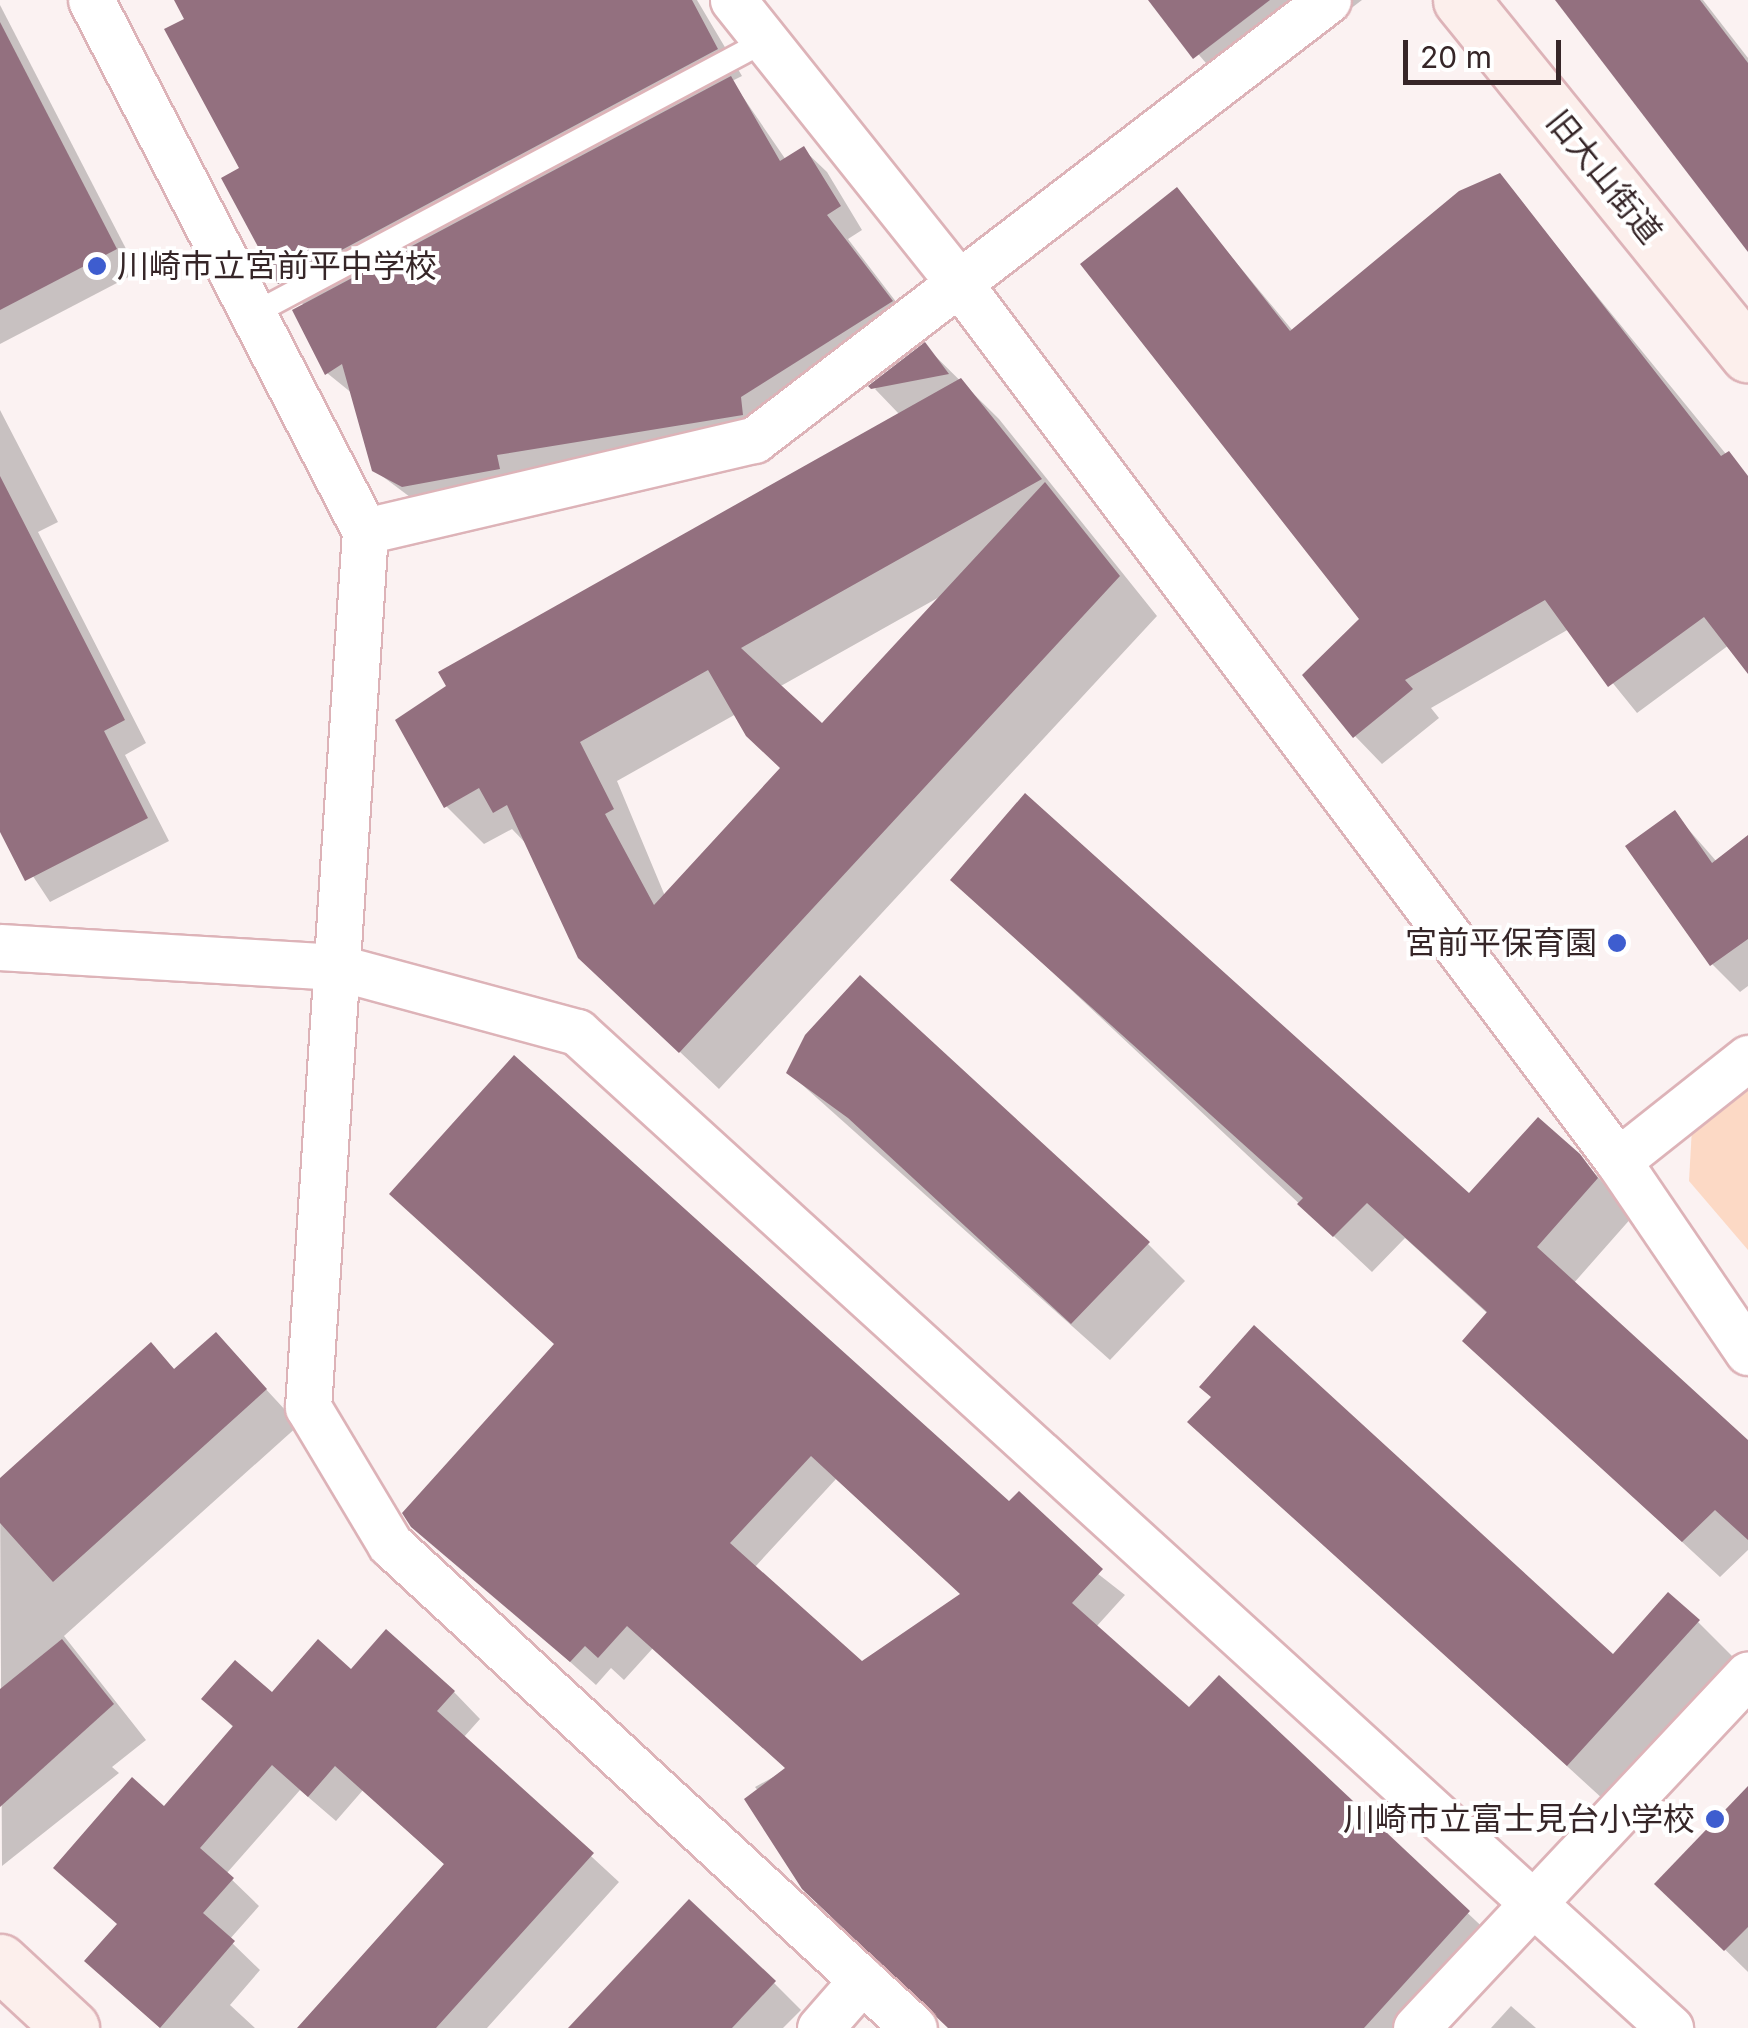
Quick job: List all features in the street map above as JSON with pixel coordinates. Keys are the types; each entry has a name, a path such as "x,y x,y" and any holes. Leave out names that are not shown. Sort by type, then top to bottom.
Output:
{"street":[{"path":"91,0 366,531 308,1407 390,1544 914,2028"},
{"path":"733,0 956,280 1618,1161 1748,1352"},
{"path":"366,531 754,440 956,280 1328,0"},
{"name":"旧大山街道","path":"1461,0 1748,354"},
{"path":"0,947 336,967 577,1032 1670,2028"},
{"path":"1618,1161 1748,1058"},
{"path":"1416,2028 1748,1674"},
{"path":"0,1962 71,2028"},
{"path":"820,2028 862,1980"}],"lane":[{"path":"254,314 765,41"}],"shaded area":[{"path":"1748,1084 1748,1250 1689,1181 1692,1128"}],"building":[{"path":"174,0 692,0 718,49 278,284 221,178 239,168 164,29 184,19"},
{"path":"1148,0 1270,0 1193,59"},
{"path":"1555,0 1700,0 1748,63 1748,252"},
{"path":"0,22 117,249 0,310"},
{"path":"731,76 780,161 804,146 841,206 827,215 893,301 741,397 743,415 497,455 500,469 402,487 372,471 342,364 325,375 292,310"},
{"path":"1500,173 1721,456 1729,451 1748,476 1748,674 1704,617 1608,687 1545,600 1405,680 1413,689 1353,738 1302,675 1359,619 1080,264 1177,187 1290,331 1459,191"},
{"path":"925,342 949,374 871,389 868,386"},
{"path":"961,378 1042,479 741,648 822,723 1045,482 1120,576 679,1053 578,958 507,805 493,813 479,788 444,808 395,720 446,686 438,672","holes":["708,670 746,736 780,768 654,905 605,814 614,809 580,742"]},
{"path":"0,476 125,720 104,731 148,818 25,881 0,832"},
{"path":"1025,793 1469,1193 1538,1117 1580,1154 1598,1178 1537,1247 1748,1440 1748,1540 1715,1510 1682,1542 1462,1341 1487,1312 1367,1203 1333,1237 1297,1204 1303,1198 950,880"},
{"path":"1675,810 1712,863 1748,835 1748,939 1710,966 1625,846"},
{"path":"860,975 1150,1242 1071,1324 848,1118 786,1073 805,1035"},
{"path":"514,1055 1009,1501 1019,1491 1103,1569 1072,1603 1189,1707 1219,1675 1470,1911 1364,2028 948,2028 802,1889 744,1799 785,1768 627,1626 598,1658 585,1646 570,1662 411,1527 402,1513 554,1344 389,1194","holes":["811,1456 960,1594 862,1661 730,1543"]},
{"path":"1254,1325 1613,1654 1668,1592 1700,1620 1567,1766 1187,1422 1211,1397 1199,1387"},
{"path":"216,1332 267,1389 53,1582 0,1523 0,1478 151,1342 174,1369"},
{"path":"386,1629 455,1691 437,1711 594,1853 436,2028 297,2028 444,1864 335,1766 308,1797 272,1765 200,1848 234,1878 203,1913 235,1941 160,2028 84,1961 117,1924 53,1868 132,1777 164,1806 233,1726 201,1699 235,1660 272,1692 318,1639 351,1669"},
{"path":"62,1639 114,1704 0,1807 0,1689"},
{"path":"1748,1786 1748,1927 1724,1951 1654,1884"},
{"path":"689,1899 776,1981 732,2028 568,2028"}],"place":[{"name":"川崎市立宮前平中学校","path":"97,266"},
{"name":"宮前平保育園","path":"1617,943"},
{"name":"川崎市立富士見台小学校","path":"1715,1819"}]}
